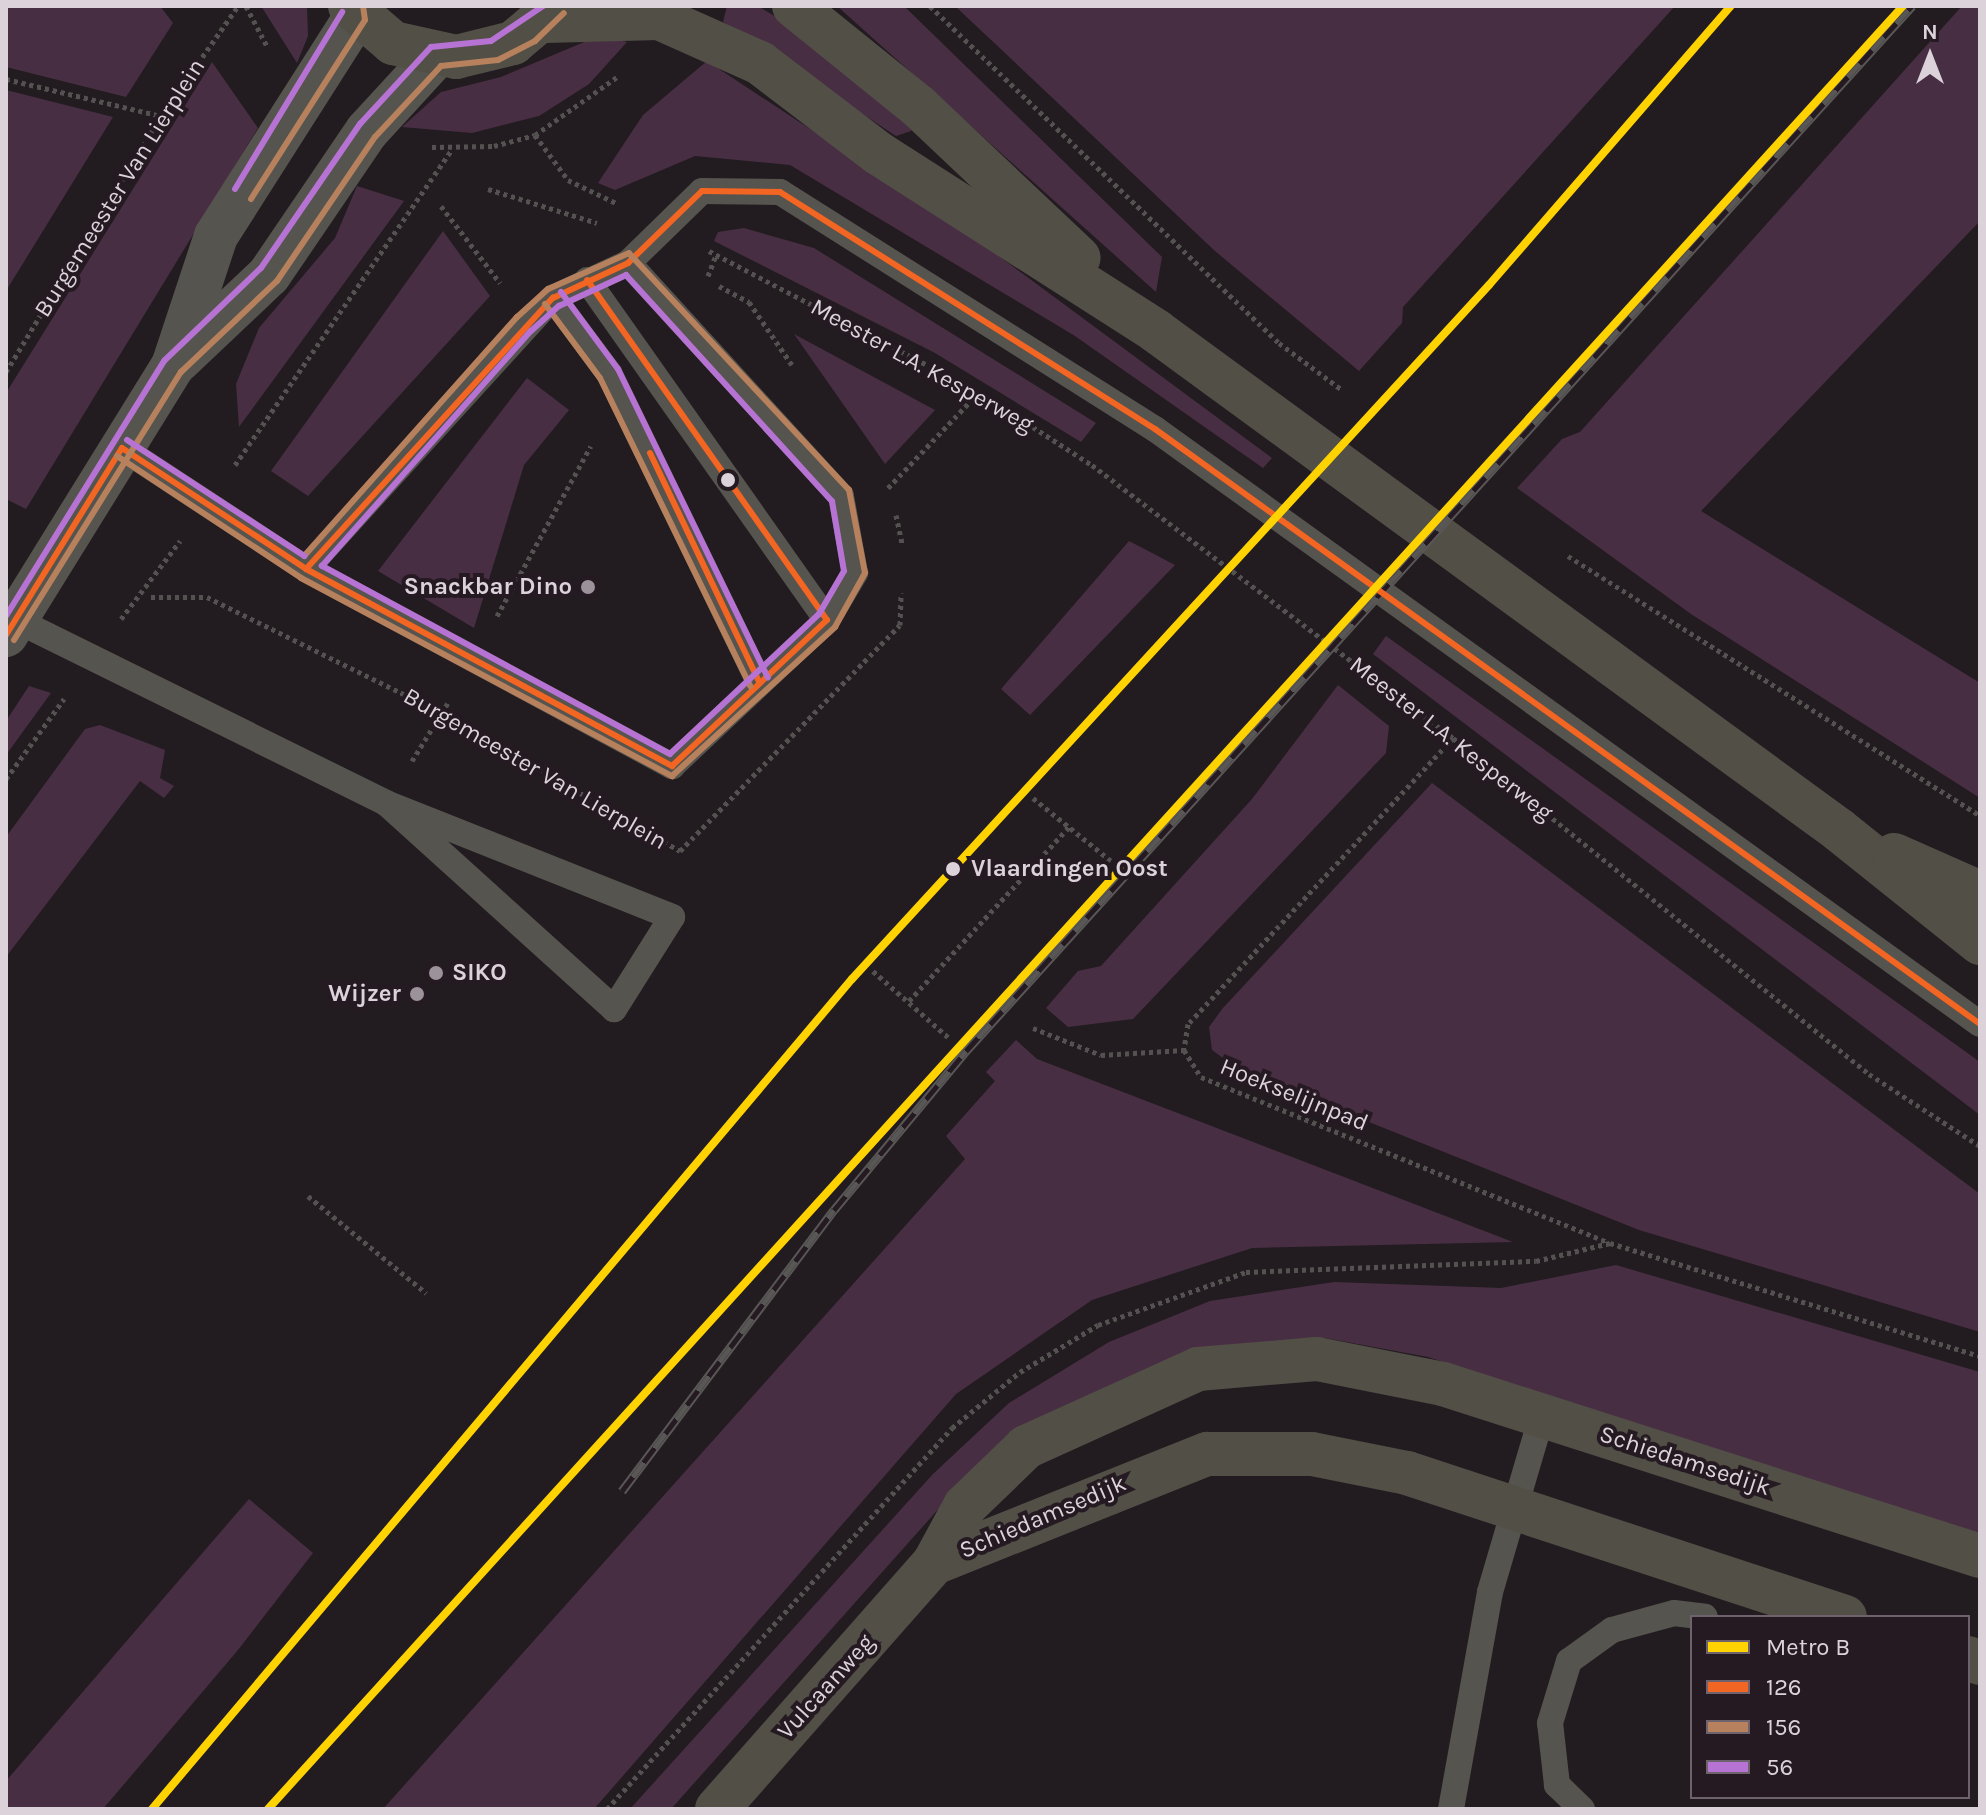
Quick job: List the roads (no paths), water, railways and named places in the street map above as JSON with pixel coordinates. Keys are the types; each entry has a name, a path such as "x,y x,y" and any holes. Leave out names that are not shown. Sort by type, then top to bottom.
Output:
{"main road":[{"path":"794,6 918,106 1156,331"},
{"path":"353,10 393,43 436,56 494,51 551,13 659,18 760,63 878,153 1156,331 1839,830 1980,943"},
{"path":"1839,830 1980,893"},
{"name":"Schiedamsedijk","path":"934,1563 965,1506 1026,1447 1198,1369 1317,1359 1443,1384 1980,1556"},
{"name":"Schiedamsedijk","path":"934,1563 1207,1454 1312,1454 1514,1506 1839,1615"},
{"name":"Vulcaanweg","path":"717,1809 934,1563"}],"street":[{"path":"11,628 173,366 216,236 353,10"},
{"path":"173,366 269,275 367,131 436,56"}],"lane":[{"path":"306,569 553,298 628,263 702,191 780,192 1155,429 1980,1024"},
{"path":"122,448 306,569 672,766 827,620 855,573 841,496 628,263"},
{"path":"587,280 827,620"},
{"path":"553,298 609,373 759,682"},
{"path":"11,628 386,803 672,917 614,1009 386,803"},
{"path":"1451,1809 1514,1506 1542,1415"},
{"path":"1582,1809 1557,1785 1550,1723 1569,1661 1612,1630 1674,1613 1690,1615"}],"railway":[{"path":"622,1491 834,1210 966,1051 1912,6"}],"metro line":[{"name":"B","path":"152,1809 852,979 1489,285 1731,6"},
{"name":"B","path":"268,1809 1903,6"}],"place":[{"name":"Snackbar Dino","path":"588,587"},
{"name":"Vlaardingen Oost","path":"953,869"},
{"name":"SIKO","path":"436,973"},
{"name":"Wijzer","path":"417,994"}]}
